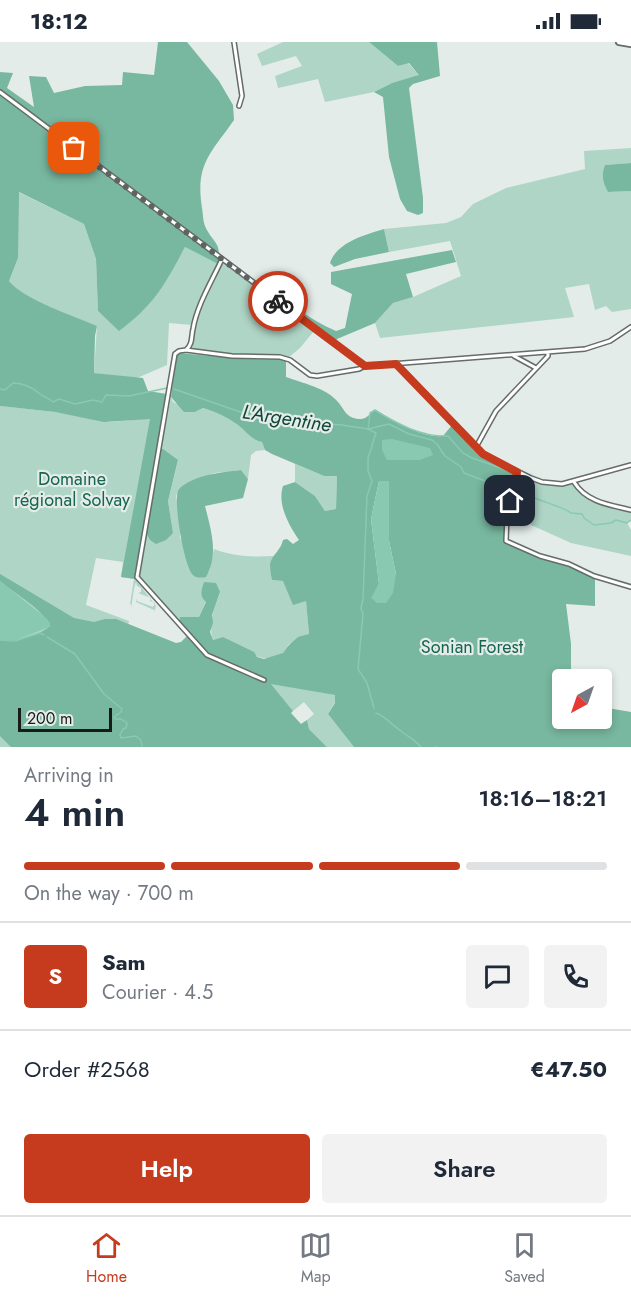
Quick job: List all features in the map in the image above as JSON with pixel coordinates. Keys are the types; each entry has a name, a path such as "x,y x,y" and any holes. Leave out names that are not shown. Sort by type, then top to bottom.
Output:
{"main road":[{"path":"619,42 631,44"}],"street":[{"path":"234,42 242,96 239,106"},
{"path":"0,92 365,366"},
{"path":"222,259 198,312 190,346 175,354 174,357 137,577 207,655 264,680"},
{"path":"184,350 232,357 280,357 290,360 313,376 359,369 365,366 585,349 601,345 631,327"},
{"path":"476,447 496,411 548,356 548,352"},
{"path":"513,355 536,368"},
{"path":"396,364 476,447 488,457 517,472 542,482 562,484 631,465"},
{"path":"517,472 508,508 506,541 540,556 631,587"},
{"path":"574,482 578,488 596,501 631,510"}],"green space":[{"path":"158,42 187,42 219,81 233,105 234,120 207,160 201,180 200,193 204,222 218,247 218,264 185,247 158,294 119,331 98,311 96,259 84,224 19,192 18,258 9,281 26,295 97,326 94,373 143,378 148,391 167,394 157,448 163,449 178,460 168,501 173,533 166,540 156,544 146,533 142,533 135,579 121,577 150,419 104,422 55,412 0,406 0,72 13,73 7,88 34,107 29,76 46,77 54,93 85,86 122,85 123,72 154,75"},
{"path":"283,42 369,42 398,66 408,63 420,76 392,83 374,92 325,102 318,79 278,88 275,76 302,66 296,56 262,66 257,54"},
{"path":"369,42 437,42 440,76 413,84 409,88 423,198 423,213 418,215 407,211 400,199 389,157 383,97 374,92 392,83 419,75 409,63 398,66"},
{"path":"631,148 631,163 605,165 608,192 631,191 631,309 612,312 606,306 595,310 589,284 565,288 574,317 380,338 375,323 393,303 413,297 461,276 450,241 389,252 384,229 446,223 461,217 473,204 506,188 585,169 584,151"},
{"path":"631,163 631,191 608,192 603,179 605,165"},
{"path":"18,192 84,224 96,259 98,311 119,330 141,312 158,293 185,247 218,264 192,325 169,323 167,365 137,378 94,373 97,326 25,295 9,281 18,258"},
{"path":"384,229 389,252 355,259 334,267 330,263 345,245"},
{"path":"452,250 456,262 406,274 413,297 393,303 375,323 337,339 335,342 259,285 273,282 301,311 336,331 345,328 352,294 331,284 331,272"},
{"path":"222,262 314,331 289,357 192,350 195,323"},
{"name":"Sonian Forest","path":"179,353 241,359 286,360 286,377 327,393 351,417 364,419 375,410 408,428 435,436 443,436 452,425 482,455 515,473 505,513 504,540 568,565 595,579 595,606 566,604 571,644 571,669 552,669 552,729 612,729 612,709 631,712 631,747 354,747 328,714 335,703 335,695 271,684 293,711 291,713 301,724 307,720 309,729 327,747 11,747 0,736 0,640 26,638 50,626 41,613 0,581 0,574 74,618 94,622 116,619 176,643 181,642 190,633 179,621 180,617 199,617 206,602 201,593 204,582 216,583 220,592 212,615 213,623 210,632 213,640 223,637 264,659 283,653 298,637 309,634 306,601 293,605 283,581 272,580 271,577 270,564 283,540 287,539 293,544 299,540 285,514 282,500 283,486 295,482 315,496 325,511 336,509 337,476 324,476 272,454 265,450 262,442 230,420 203,408 195,412 184,412 171,397 176,358","holes":["379,481 389,482 389,541 396,574 372,598 379,584 371,519"]},
{"path":"171,397 173,402 195,412 203,408 221,415 262,442 265,450 256,451 251,455 248,479 241,470 214,473 179,489 176,496 180,519 180,538 209,572 214,549 244,556 274,556 270,565 272,580 283,581 306,601 309,634 288,645 283,653 275,657 268,659 252,654 223,637 213,640 211,622 220,593 204,582 201,593 206,601 199,617 180,617 179,621 139,577 146,533 150,540 173,533 168,501 178,461 161,449"},
{"name":"Domaine régional Solvay","path":"0,406 55,412 111,422 162,417 135,579 149,597 138,593 141,592 141,588 136,582 132,605 130,604 134,579 121,577 123,562 96,558 86,605 129,621 103,747 0,747"},
{"path":"295,464 324,476 337,476 336,509 325,511 315,496 295,482"},
{"path":"241,470 248,479 243,498 205,506 213,542 212,560 206,577 196,577 186,559 180,532 177,504 179,489 200,477"},
{"path":"519,475 550,485 573,484 592,500 631,511 631,520 627,523 631,530 631,556 571,543 509,515"},
{"path":"137,598 137,601 153,607 154,604 156,606 154,612 136,602"},
{"path":"270,683 336,695 328,714 354,747 327,747 309,729 307,720 314,714 304,702 293,711"}],"shaded area":[{"path":"392,439 430,448 433,455 420,460 387,460 382,450 382,440"},
{"path":"379,481 389,481 389,541 396,574 393,593 386,603 377,603 371,598 379,584 371,519"},
{"path":"0,581 47,619 50,623 49,627 16,640 0,640"}],"waterway":[{"name":"L'Argentine","path":"0,389 5,390 13,383 21,384 31,387 53,402 59,399 75,404 93,400 102,402 106,395 129,396 167,388"},
{"name":"L'Argentine","path":"174,389 246,414 293,422 368,429 389,424 409,434 432,440 445,456 461,467 464,473 504,488"},
{"path":"374,708 367,683 358,669 363,614 361,608 367,496 372,481 368,471 368,458 376,433 368,429 370,413 375,410 410,429 438,436 448,436 463,453 472,458 515,473"},
{"name":"L'Argentine","path":"519,475 529,484 533,497 571,513 582,514 594,525 611,523 616,520 627,523 631,520"},
{"path":"0,640 15,641 40,633 44,635"},
{"path":"47,637 75,654 104,694 122,709 114,717 127,723 120,735 121,738 136,736 141,740 142,747"},
{"path":"376,713 421,747"}],"way so far":[{"path":"74,148 278,301"}],"route":[{"path":"278,301 365,366 396,364 483,454 517,472 510,501"}]}
